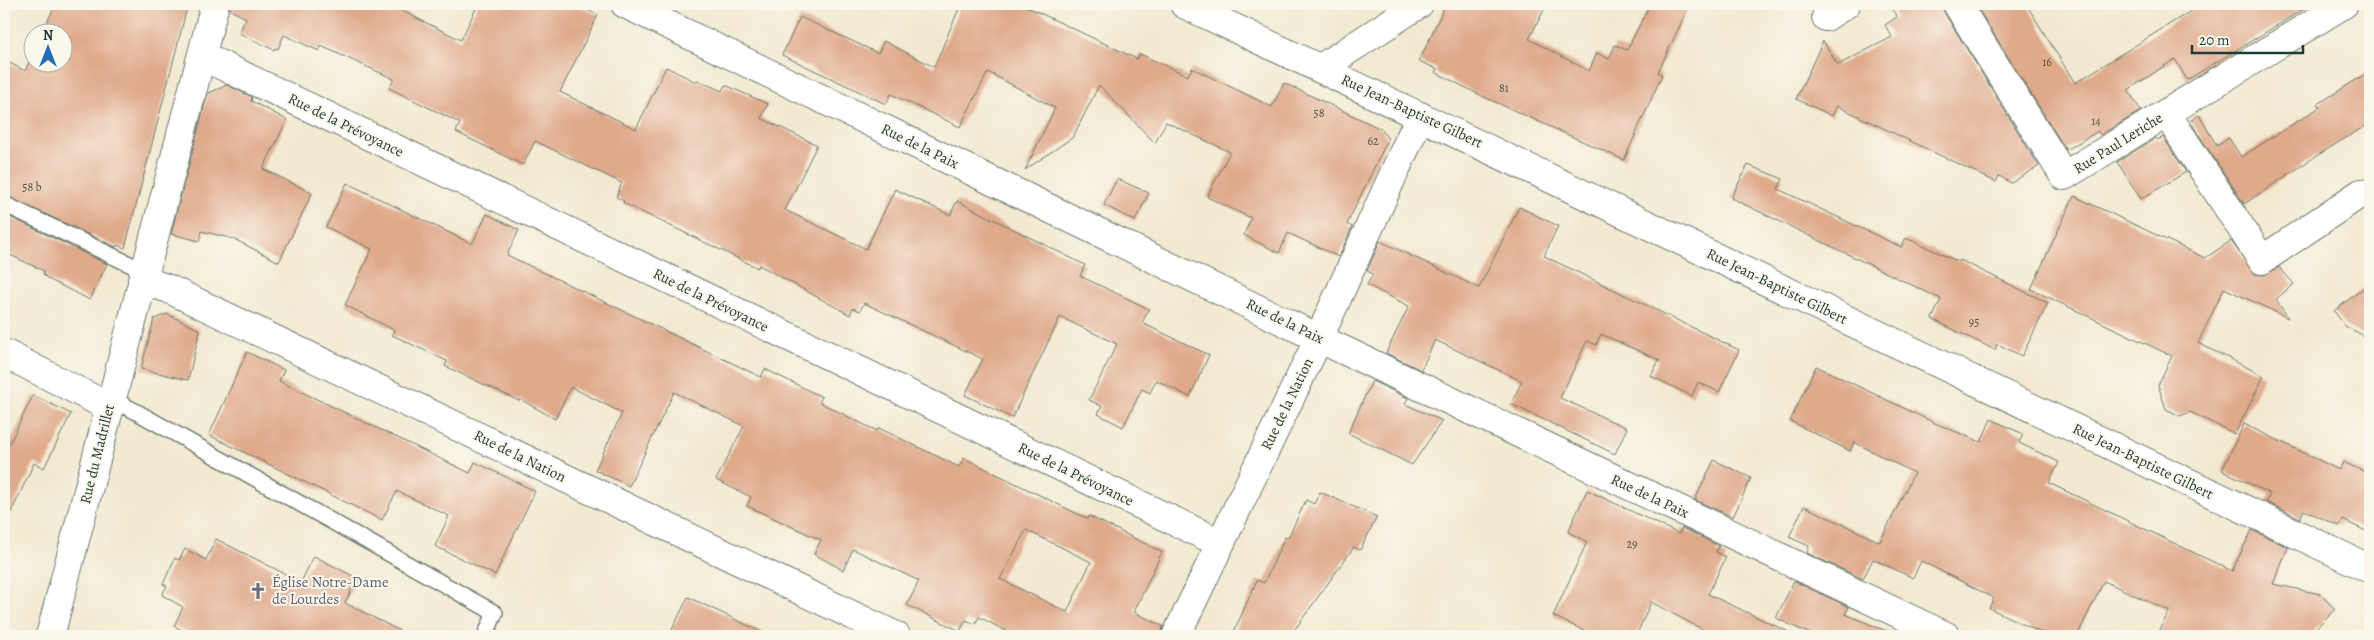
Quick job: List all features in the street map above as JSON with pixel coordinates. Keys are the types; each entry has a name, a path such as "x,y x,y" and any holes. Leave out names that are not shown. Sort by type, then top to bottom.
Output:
{"street":[{"name":"Rue du Madrillet","path":"50,636 215,4"},
{"name":"Rue de la Paix","path":"625,4 1319,338 1946,636"},
{"name":"Rue Jean-Baptiste Gilbert","path":"1184,4 2370,569"},
{"path":"1321,68 1419,4"},
{"name":"Rue Paul Leriche","path":"1957,4 2064,176 2344,4"},
{"name":"Rue de la Prévoyance","path":"202,56 1220,543"},
{"path":"2166,114 2262,260 2362,193"},
{"name":"Rue de la Nation","path":"1176,636 1319,338 1420,116"},
{"name":"Rue de la Nation","path":"143,276 896,636"},
{"path":"4,353 110,403"}],"lane":[{"path":"4,204 143,276"},
{"path":"110,403 135,411 495,613 485,636"}],"building":[{"path":"56,4 188,4 125,248 117,245 116,247 4,195 4,60 22,69 22,72 72,72 72,22 47,22"},
{"path":"230,4 388,4 461,40 478,4 575,4 598,15 560,92 636,129 666,67 696,82 697,80 722,91 725,85 768,104 761,118 817,145 785,210 866,249 895,189 950,215 957,201 1085,265 1080,276 1149,309 1142,323 1209,355 1190,397 1156,380 1150,393 1142,389 1123,427 1098,414 1102,406 1089,400 1117,344 1060,317 1012,418 965,395 983,359 864,303 860,311 853,308 850,315 759,265 758,268 623,203 624,201 616,197 622,183 535,141 523,165 456,132 460,123 389,88 394,79 321,46 319,51 284,35 278,49 275,48 274,50 239,33 246,18 230,10"},
{"path":"961,4 1021,4 1137,59 1140,54 1188,76 1192,68 1272,107 1284,83 1381,129 1388,139 1347,224 1352,227 1339,257 1288,233 1279,253 1244,235 1251,218 1207,197 1230,152 1166,122 1155,143 1099,85 1073,137 1025,170 1055,108 988,72 960,127 891,94 886,104 782,55 800,17 878,53 884,41 934,67"},
{"path":"1446,4 1547,4 1529,39 1589,71 1597,53 1609,59 1615,45 1627,50 1650,4 1690,4 1658,72 1662,75 1624,160 1482,96 1435,72 1437,69 1419,61"},
{"path":"1889,4 1942,4 1944,12 2039,166 2011,183 1999,176 1996,182 1837,106 1832,116 1796,99 1823,41 1838,65 1892,37 1885,25 1897,17"},
{"path":"1975,4 2026,4 2075,83 2202,4 2312,4 2187,80 2175,59 2128,90 2141,111 2100,135 2098,131 2066,150"},
{"path":"2370,71 2370,123 2244,204 2190,121 2199,115 2217,146 2229,138 2241,157 2320,107 2318,104"},
{"path":"227,85 252,97 251,101 287,120 263,169 312,193 279,262 234,239 202,231 200,241 171,234 207,96 209,93"},
{"path":"2163,137 2186,172 2141,199 2117,162 2156,138 2158,140"},
{"path":"1748,165 1783,179 1778,189 1901,247 1906,238 1959,262 1960,260 2048,303 2022,356 1997,344 1995,350 1932,319 1941,299 1731,198"},
{"path":"1117,179 1149,193 1135,221 1104,205"},
{"path":"347,183 472,244 487,214 519,230 507,255 761,377 765,369 822,397 819,402 877,431 879,428 959,467 964,458 1088,519 1089,516 1162,552 1134,612 1163,626 1161,636 1016,636 979,617 975,624 966,620 960,631 907,605 919,581 853,549 843,570 814,554 821,540 747,506 751,497 716,480 744,426 674,392 629,486 595,470 622,413 571,387 555,419 520,399 519,401 445,366 447,361 392,335 394,330 345,305 372,249 326,227","holes":["1026,530 1091,562 1067,612 1000,579"]},
{"path":"2074,196 2205,258 2231,241 2255,274 2264,275 2279,267 2294,284 2276,299 2288,318 2224,288 2198,343 2264,376 2235,434 2190,412 2180,416 2166,409 2158,385 2172,356 2031,289"},
{"path":"1519,207 1558,226 1544,256 1739,350 1719,392 1698,382 1692,396 1651,376 1659,360 1601,334 1596,345 1587,341 1560,398 1627,428 1615,454 1511,404 1522,381 1435,340 1421,370 1386,353 1409,306 1367,285 1373,274 1367,271 1380,241 1479,288"},
{"path":"4,214 107,264 90,300 48,279 43,274 44,271 4,252"},
{"path":"2370,283 2370,339 2345,326 2334,311"},
{"path":"167,314 200,330 188,380 141,369 154,319"},
{"path":"247,352 284,370 279,381 470,473 475,462 535,491 495,575 435,546 449,516 397,491 382,520 209,435"},
{"path":"1816,366 1937,424 1981,442 1991,419 2023,434 2019,443 2059,462 2049,483 2232,571 2252,530 2288,547 2273,584 2320,594 2335,609 2308,636 2157,636 2169,611 2104,581 2077,636 2048,636 1989,608 1994,598 1921,561 1913,578 1873,559 1863,579 1807,553 1809,546 1789,537 1804,506 1880,542 1914,473 1854,442 1850,451 1790,421"},
{"path":"1372,381 1408,398 1405,404 1442,421 1412,465 1348,433"},
{"path":"33,395 71,414 44,468 34,463 4,528 4,455"},
{"path":"2244,424 2339,470 2343,462 2370,474 2370,533 2343,520 2339,526 2304,510 2300,518 2266,502 2270,494 2222,470"},
{"path":"1714,460 1751,478 1733,517 1695,500"},
{"path":"1587,490 1679,534 1682,528 1719,546 1716,552 1726,557 1708,594 1797,636 1715,636 1651,602 1636,636 1595,636 1553,616 1587,542 1568,532"},
{"path":"1320,492 1377,517 1360,550 1354,547 1290,636 1232,636 1257,580 1264,583 1285,537 1288,538 1306,500 1314,504"},
{"name":"Église Notre-Dame de Lourdes","path":"216,539 301,582 314,556 357,578 345,603 410,636 194,636 174,626 183,607 162,595 167,586 163,584 175,558 179,560 185,549 206,560"},
{"path":"1794,581 1849,607 1845,614 1898,636 1815,636 1776,618"},
{"path":"688,597 770,636 669,636"}],"place":[{"name":"Église Notre-Dame de Lourdes","path":"258,591"}]}
